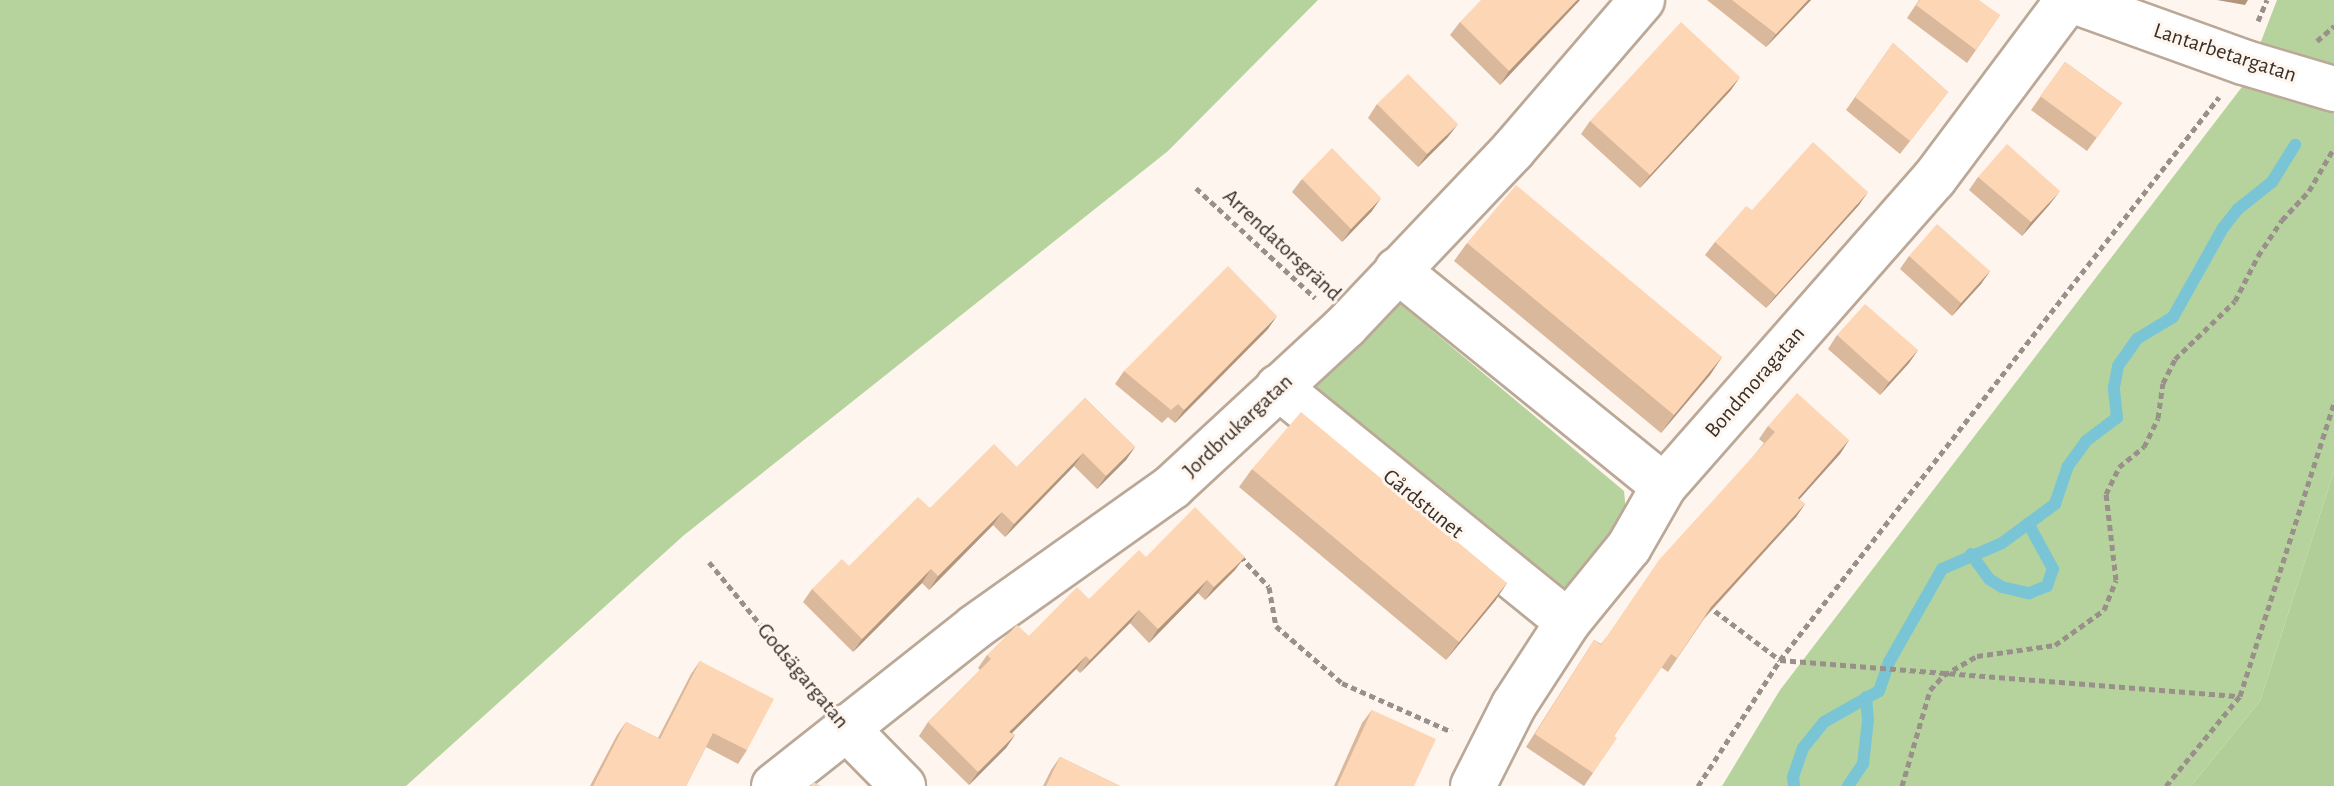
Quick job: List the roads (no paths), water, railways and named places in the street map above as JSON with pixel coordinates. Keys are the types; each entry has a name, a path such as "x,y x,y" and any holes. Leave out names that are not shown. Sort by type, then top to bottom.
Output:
{"street":[{"name":"Jordbrukargatan","path":"774,786 975,627 1172,487 1346,326 1513,150 1642,0"},
{"name":"Lantarbetargatan","path":"2070,0 2243,62 2334,89"},
{"name":"Bondmoragatan","path":"1482,768 1568,622 1629,547 1664,486 1934,179 2070,0"},
{"path":"1397,270 1664,486"},
{"name":"Gårdstunet","path":"1278,387 1568,622"},
{"name":"Godsägargatan","path":"845,727 903,786"}],"waterway":[{"path":"1794,786 1793,777 1803,748 1824,722 1879,691 1889,662 1942,569 2002,543 2055,504 2068,466 2086,441 2117,418 2114,387 2118,366 2137,339 2173,317 2223,228 2238,209 2272,182 2295,145"},
{"path":"1971,554 1989,579 2002,587 2029,593 2047,586 2053,569 2028,523"},
{"path":"1848,786 1863,764 1868,720 1866,697"}]}
